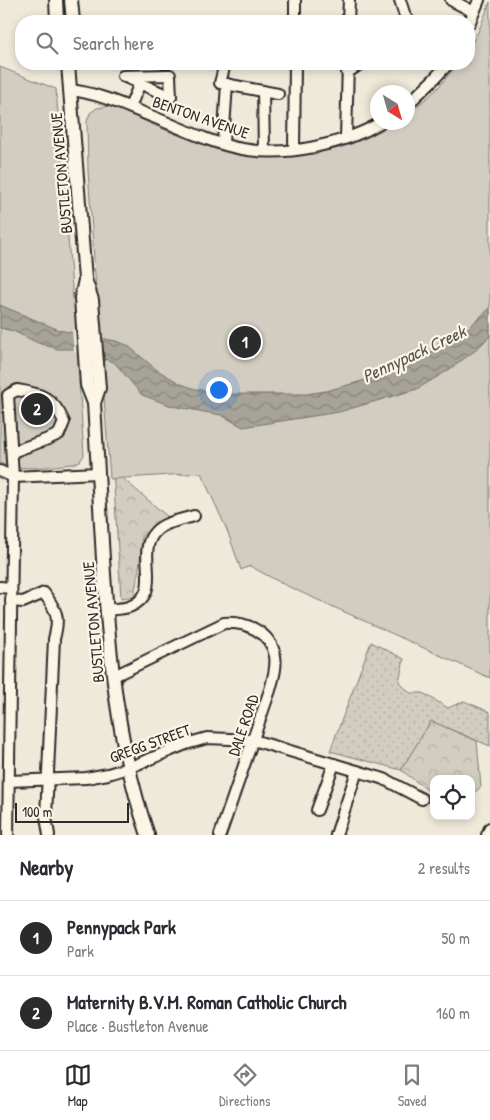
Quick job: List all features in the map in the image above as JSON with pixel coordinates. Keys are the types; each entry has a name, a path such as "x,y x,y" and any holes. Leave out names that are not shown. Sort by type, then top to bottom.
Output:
{"main road":[{"path":"56,0 57,15"},
{"path":"71,0 72,15"},
{"name":"BUSTLETON AVENUE","path":"68,70 93,387 106,610 118,713 128,768 148,835"}],"street":[{"path":"295,0 295,15"},
{"path":"348,15 349,0"},
{"path":"400,0 405,15"},
{"path":"451,0 474,12"},
{"path":"473,15 479,0"},
{"path":"223,70 220,83 278,94"},
{"path":"294,70 294,150"},
{"path":"346,138 347,70"},
{"path":"415,97 442,70"},
{"path":"130,107 140,83"},
{"path":"224,143 227,84"},
{"name":"BENTON AVENUE","path":"70,90 94,93 242,149 264,151 294,150 326,145 370,127"},
{"path":"263,91 264,151"},
{"path":"8,835 4,800 9,781 5,757 5,688 11,601 5,588 13,477 8,395 17,390 32,392 50,400 58,408 64,422 59,434 12,452"},
{"path":"0,471 13,477 98,473"},
{"path":"106,610 129,607 142,598 148,588 147,551 151,538 164,525 194,516"},
{"path":"11,601 23,602 44,593 55,608 58,617 58,627 54,640 46,817 49,835"},
{"name":"DALE ROAD","path":"114,676 224,623 233,622 255,628 265,636 275,655 275,672 220,835"},
{"name":"GREGG STREET","path":"9,781 86,778 128,768 186,744 207,738 253,740 384,779 422,799"},
{"path":"317,810 334,764"},
{"path":"336,835 357,771"},
{"path":"487,835 490,828"}],"green space":[{"path":"490,2 490,678 285,585 250,566 241,570 227,530 201,473 110,479 103,384 79,380 84,455 80,461 73,464 36,468 9,466 0,463 0,67 56,89 73,300 97,305 88,170 87,121 90,113 97,108 110,106 190,140 242,154 269,156 298,155 339,148 381,130 415,130 415,108 435,91 453,70 475,70 475,37"},
{"path":"113,470 169,518 142,536 134,596 121,598"},
{"path":"371,642 404,659 399,682 410,693 423,693 448,708 464,701 490,712 490,746 431,721 401,770 330,751"},
{"path":"431,721 477,741 481,787 475,792 475,775 430,775 430,792 401,770"}],"water":[{"path":"0,305 59,330 116,341 127,345 157,370 181,384 195,389 232,394 306,394 326,391 380,376 397,370 457,338 490,308 490,336 476,350 447,371 417,389 339,412 243,427 221,415 172,406 142,395 114,362 72,349 57,349 38,343 13,331 0,328"}],"pier":[{"path":"72,329 103,335 105,362 74,352"}],"place":[{"name":"Pennypack Park","path":"245,342"},
{"name":"Maternity B.V.M. Roman Catholic Church","path":"37,409"}],"water label":[{"name":"Pennypack Creek","path":"414,354"}]}
